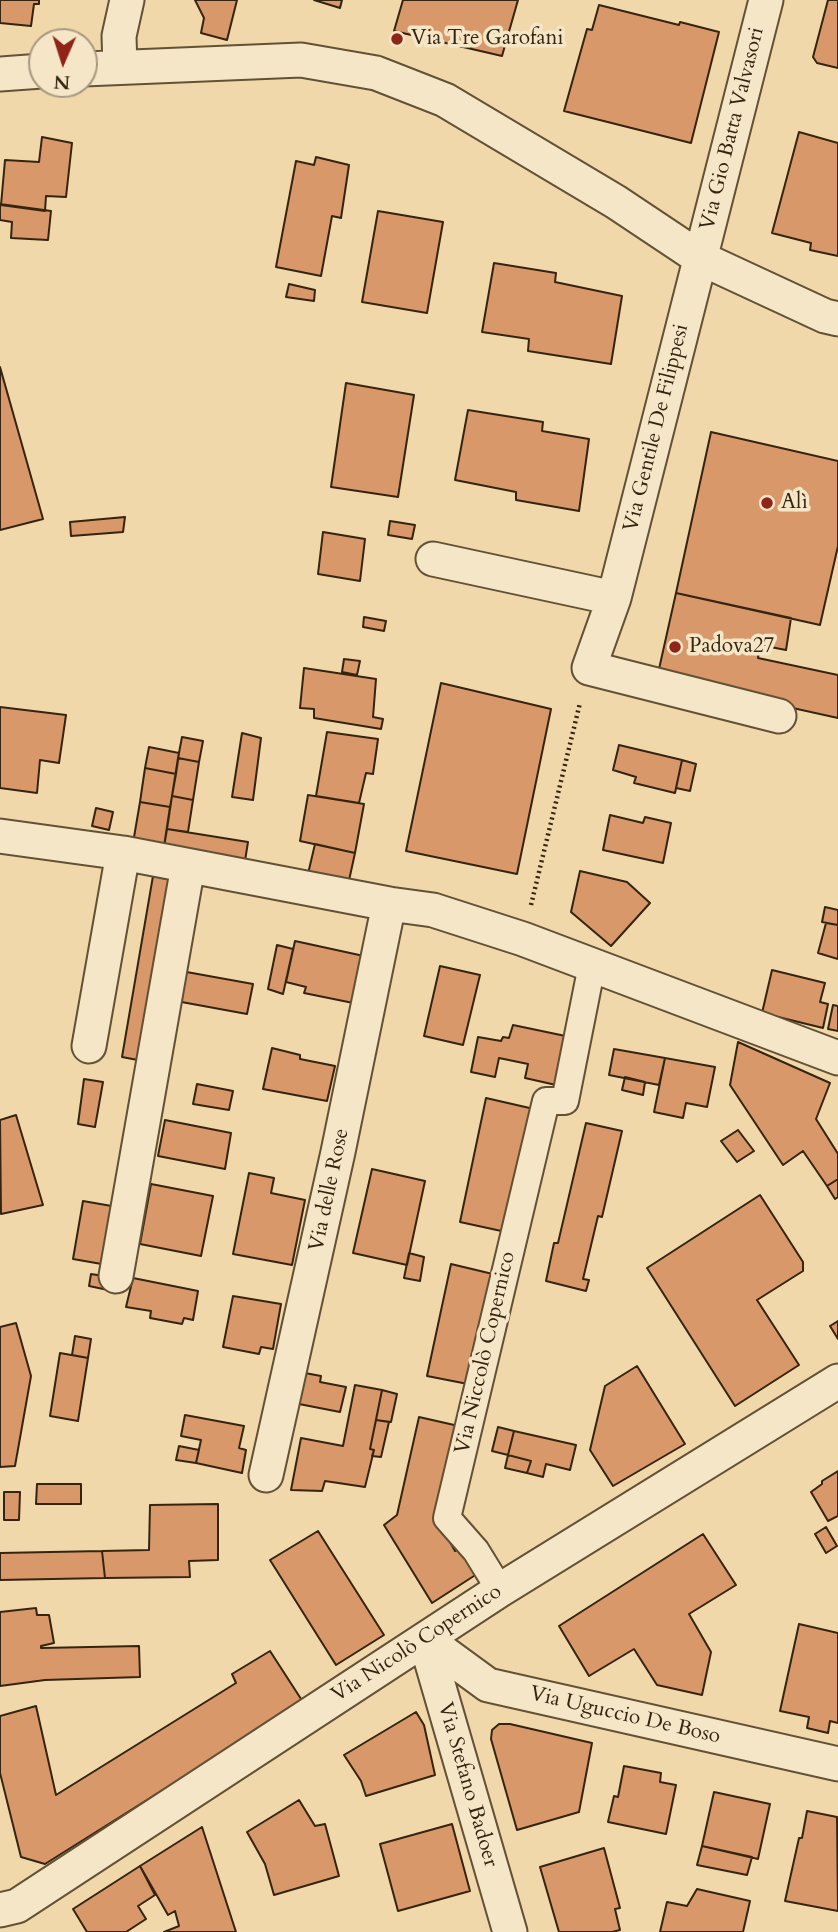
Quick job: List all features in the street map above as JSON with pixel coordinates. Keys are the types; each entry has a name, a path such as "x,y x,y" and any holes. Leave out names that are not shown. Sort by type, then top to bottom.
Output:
{"street":[{"path":"120,68 119,36 127,0"},
{"name":"Via Gio Batta Valvasori","path":"699,258 766,0"},
{"path":"98,69 301,60 376,73 445,100 616,202 699,258 825,316 838,319"},
{"path":"0,74 28,72"},
{"name":"Via Gentile De Filippesi","path":"589,668 614,598 699,258"},
{"path":"433,559 614,598"},
{"path":"589,668 779,716"},
{"path":"0,836 123,853 389,904 433,909 523,939 838,1058"},
{"path":"89,1046 123,853"},
{"path":"116,1276 188,866"},
{"name":"Via delle Rose","path":"266,1475 338,1152 389,904"},
{"name":"Via Niccolò Copernico","path":"500,1590 476,1551 447,1518 546,1101 565,1101 592,965"},
{"name":"Via Nicolò Copernico","path":"0,1910 17,1906 500,1590 838,1381"},
{"name":"Via Uguccio De Boso","path":"425,1639 488,1685 838,1765"},
{"name":"Via Stefano Badoer","path":"425,1639 510,1932"}],"path":[{"path":"523,939 589,668"}],"building":[{"path":"0,0 39,0 39,4 34,4 31,26 0,23"},
{"path":"195,0 237,0 227,40 201,33 204,18"},
{"path":"314,0 342,0 340,8"},
{"path":"403,0 518,0 502,56 394,31"},
{"path":"828,0 838,0 838,68 817,63 813,57"},
{"path":"599,5 719,32 691,143 564,111 587,29 592,30"},
{"path":"799,132 838,143 838,256 810,250 811,243 772,233"},
{"path":"42,137 72,143 66,197 46,196 45,211 1,205 5,160 39,162"},
{"path":"316,157 349,165 341,218 332,216 321,276 276,267 296,161 314,165"},
{"path":"0,204 51,211 48,240 11,238 12,222 0,220"},
{"path":"378,211 443,222 427,313 362,302"},
{"path":"494,263 556,273 555,282 622,296 611,364 528,351 529,339 482,332"},
{"path":"289,284 315,290 314,301 286,297"},
{"path":"0,367 43,519 0,530"},
{"path":"346,383 414,395 398,497 331,487"},
{"path":"468,410 543,422 542,431 589,439 579,511 516,500 516,492 455,480"},
{"name":"Alì","path":"711,432 838,461 838,546 820,625 676,593"},
{"path":"125,517 123,532 71,536 70,522"},
{"path":"390,521 415,525 412,539 388,535"},
{"path":"323,532 365,539 360,581 318,574"},
{"path":"676,593 791,618 786,650 760,645 758,658 838,675 838,718 657,678"},
{"path":"364,617 386,621 384,631 363,627"},
{"path":"344,659 360,661 357,675 342,672"},
{"path":"304,668 376,679 373,717 383,719 381,729 314,718 314,709 300,708"},
{"path":"441,683 551,709 517,874 406,851"},
{"path":"0,707 66,715 59,763 40,760 37,793 0,788"},
{"path":"327,732 378,739 373,774 366,773 359,803 316,796"},
{"path":"242,733 261,738 253,800 232,797"},
{"path":"182,737 203,741 199,762 178,758"},
{"path":"619,745 682,760 675,793 634,783 636,777 613,770"},
{"path":"149,747 179,753 176,774 145,768"},
{"path":"178,758 199,762 193,800 172,796"},
{"path":"682,760 696,764 690,791 676,788"},
{"path":"145,768 176,774 170,807 140,802"},
{"path":"308,795 364,804 355,853 300,841"},
{"path":"172,796 193,800 188,832 167,829"},
{"path":"140,802 170,807 163,853 132,849"},
{"path":"96,808 113,812 109,830 92,826"},
{"path":"610,815 643,823 645,817 671,823 663,863 603,850"},
{"path":"167,829 248,842 244,867 163,853"},
{"path":"315,844 355,853 348,885 307,878"},
{"path":"580,871 627,882 650,903 611,946 571,912"},
{"path":"153,876 180,882 148,1062 122,1057"},
{"path":"825,907 838,910 838,925 822,922"},
{"path":"826,923 838,925 838,959 818,953"},
{"path":"295,941 373,958 363,1005 304,993 306,987 286,982"},
{"path":"277,945 293,949 283,994 268,989"},
{"path":"440,966 480,975 463,1045 424,1036"},
{"path":"772,970 825,983 820,1002 828,1004 823,1028 762,1013"},
{"path":"181,971 253,984 247,1014 176,1001"},
{"path":"833,1005 838,1006 838,1031 828,1029"},
{"path":"513,1025 575,1038 565,1087 525,1078 528,1064 499,1058 495,1077 471,1072 478,1037 501,1041 503,1037 509,1038"},
{"path":"738,1042 830,1083 816,1119 838,1154 838,1179 827,1186 803,1151 783,1165 730,1085"},
{"path":"272,1048 300,1055 300,1059 335,1066 327,1101 263,1089"},
{"path":"614,1049 665,1058 659,1085 609,1075"},
{"path":"665,1058 715,1067 707,1107 686,1103 683,1118 654,1112"},
{"path":"625,1077 645,1082 643,1095 622,1090"},
{"path":"84,1079 103,1082 95,1127 78,1124"},
{"path":"197,1084 233,1091 229,1110 193,1104"},
{"path":"486,1098 534,1109 506,1232 460,1222"},
{"path":"16,1115 43,1205 1,1214 0,1120"},
{"path":"165,1120 231,1133 225,1169 158,1156"},
{"path":"586,1123 622,1131 602,1217 598,1216 583,1279 589,1280 586,1291 546,1281 554,1243 558,1243"},
{"path":"738,1130 754,1151 737,1162 721,1141"},
{"path":"372,1169 425,1181 407,1265 353,1253"},
{"path":"249,1173 274,1178 271,1193 305,1200 292,1265 233,1254"},
{"path":"838,1179 838,1197 835,1199 827,1186"},
{"path":"151,1184 213,1196 201,1256 140,1244"},
{"path":"760,1195 803,1262 803,1271 757,1300 799,1365 735,1406 647,1268"},
{"path":"83,1201 123,1208 113,1266 73,1259"},
{"path":"409,1253 424,1257 420,1281 404,1278"},
{"path":"451,1264 497,1275 473,1385 427,1376"},
{"path":"91,1274 110,1277 108,1290 89,1286"},
{"path":"133,1278 198,1291 193,1320 184,1318 182,1324 150,1318 151,1311 126,1307"},
{"path":"233,1296 281,1304 273,1349 261,1347 259,1354 223,1347"},
{"path":"838,1321 838,1339 830,1326"},
{"path":"16,1323 31,1376 15,1466 0,1467 0,1327"},
{"path":"75,1336 91,1339 88,1358 72,1355"},
{"path":"60,1353 88,1358 78,1421 50,1416"},
{"path":"637,1366 685,1444 613,1486 590,1450 605,1386"},
{"path":"305,1373 321,1376 320,1382 346,1387 340,1412 299,1404"},
{"path":"355,1385 382,1390 370,1449 374,1450 365,1487 325,1481 322,1491 291,1490 301,1438 343,1446"},
{"path":"382,1390 397,1394 391,1422 376,1420"},
{"path":"185,1415 244,1426 239,1448 246,1450 242,1473 196,1463 201,1440 181,1436"},
{"path":"419,1417 463,1427 441,1526 455,1551 461,1548 477,1574 432,1603 384,1525 397,1515"},
{"path":"376,1420 389,1422 381,1457 372,1456 374,1450 370,1449"},
{"path":"498,1427 514,1431 508,1455 492,1451"},
{"path":"514,1431 576,1445 570,1470 546,1464 543,1477 527,1473 531,1461 508,1455"},
{"path":"179,1446 199,1450 196,1463 176,1460"},
{"path":"508,1455 531,1461 527,1473 505,1468"},
{"path":"838,1471 838,1516 828,1521 811,1492"},
{"path":"37,1484 81,1484 81,1504 36,1504"},
{"path":"4,1492 20,1492 19,1520 4,1520"},
{"path":"218,1504 218,1560 189,1561 190,1577 105,1578 102,1551 149,1550 150,1505"},
{"path":"826,1527 837,1546 826,1553 815,1534"},
{"path":"318,1531 384,1635 336,1665 270,1560"},
{"path":"703,1534 736,1585 689,1614 711,1652 702,1695 657,1685 634,1649 589,1676 559,1626"},
{"path":"102,1551 105,1578 0,1580 0,1553"},
{"path":"36,1608 37,1615 49,1615 54,1643 41,1648 139,1646 140,1677 45,1680 0,1686 0,1612"},
{"path":"799,1624 838,1633 838,1723 830,1721 828,1733 807,1728 809,1717 780,1711"},
{"path":"270,1651 303,1702 45,1864 21,1857 0,1773 0,1716 36,1706 56,1795 236,1683 232,1674"},
{"path":"416,1712 424,1725 435,1775 366,1796 361,1781 344,1755"},
{"path":"499,1724 510,1724 592,1743 579,1812 517,1830 491,1739 492,1730"},
{"path":"624,1766 661,1773 660,1782 676,1785 666,1834 608,1822 614,1796 618,1797"},
{"path":"714,1792 770,1804 758,1859 702,1846"},
{"path":"299,1800 315,1826 325,1824 339,1876 274,1895 265,1864 247,1832"},
{"path":"807,1811 837,1817 838,1911 785,1901"},
{"path":"452,1824 470,1891 398,1911 380,1844"},
{"path":"202,1827 236,1932 164,1932 179,1926 175,1911 168,1915 140,1866"},
{"path":"702,1846 752,1857 747,1875 697,1865"},
{"path":"604,1848 620,1908 615,1909 620,1930 559,1932 540,1867"},
{"path":"140,1866 155,1895 138,1906 146,1919 126,1932 87,1932 73,1909"},
{"path":"697,1889 750,1901 743,1932 660,1932 667,1902 687,1906"}],"place":[{"name":"Via Tre Garofani","path":"397,39"},
{"name":"Alì","path":"767,503"},
{"name":"Padova27","path":"675,647"}]}
